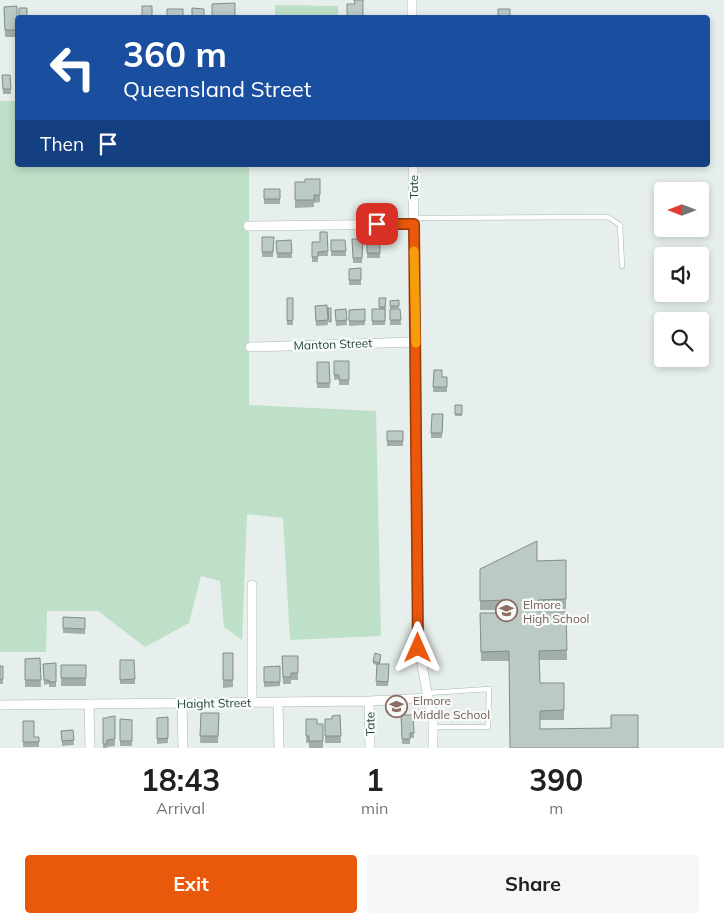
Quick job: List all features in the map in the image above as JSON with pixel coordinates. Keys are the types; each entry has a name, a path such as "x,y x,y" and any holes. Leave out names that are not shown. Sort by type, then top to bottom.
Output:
{"street":[{"path":"412,0 412,15"},
{"name":"Tate","path":"413,167 418,648 433,716 433,748"},
{"path":"248,226 414,221"},
{"name":"Manton Street","path":"250,347 416,342"},
{"path":"252,585 252,702"},
{"name":"Haight Street","path":"0,706 369,701 427,695"},
{"name":"Tate","path":"369,701 370,748"},
{"path":"278,702 279,748"},
{"path":"182,703 183,748"},
{"path":"89,704 90,748"}],"lane":[{"path":"414,221 608,217 620,225 622,266"},
{"path":"427,695 489,689 488,727 433,727"}],"green space":[{"path":"275,5 338,6 338,15 275,15"},
{"path":"0,101 15,101 15,167 249,167 249,405 376,411 381,636 290,640 283,518 247,514 242,640 224,627 220,581 201,576 189,623 145,647 98,611 47,611 46,652 0,652"}],"building":[{"path":"354,0 363,0 363,15 347,15 347,4 355,4"},
{"path":"235,3 235,15 212,15 212,4"},
{"path":"17,6 15,30 5,30 4,7"},
{"path":"142,6 152,6 152,15 142,15"},
{"path":"19,8 27,8 27,15 19,15"},
{"path":"192,8 204,9 204,15 192,15"},
{"path":"167,9 183,9 183,15 167,15"},
{"path":"498,9 510,9 510,15 498,15"},
{"path":"2,75 10,75 11,89 3,89"},
{"path":"305,179 320,179 320,195 314,195 314,200 295,200 295,182 305,182"},
{"path":"264,189 280,189 280,199 264,199"},
{"path":"320,232 327,232 328,251 318,252 318,257 312,257 312,242 320,242"},
{"path":"262,237 274,237 273,252 262,252"},
{"path":"352,239 363,239 362,258 353,258"},
{"path":"291,240 292,253 277,253 276,241"},
{"path":"331,240 345,240 346,251 331,251"},
{"path":"367,240 380,240 380,253 367,253"},
{"path":"361,268 361,280 349,280 349,269"},
{"path":"287,298 293,298 293,320 287,321"},
{"path":"379,298 386,298 385,307 379,307"},
{"path":"399,300 399,306 390,306 390,301"},
{"path":"327,305 328,320 316,321 315,306"},
{"path":"328,308 331,308 331,322 329,322"},
{"path":"346,309 347,320 336,321 335,310"},
{"path":"365,309 365,321 349,321 349,310"},
{"path":"372,309 385,309 385,321 372,321"},
{"path":"390,309 400,309 401,320 390,320"},
{"path":"334,361 349,361 349,380 339,380 339,375 334,375"},
{"path":"317,362 329,362 330,383 317,383"},
{"path":"434,370 442,370 442,377 447,377 447,387 433,387"},
{"path":"455,405 462,405 462,414 455,414"},
{"path":"432,414 443,414 442,433 431,433"},
{"path":"387,431 403,431 403,441 387,441"},
{"path":"537,541 537,561 566,560 566,599 538,600 538,612 566,612 567,650 539,651 540,683 564,683 564,710 540,711 540,729 611,728 611,715 638,715 638,748 510,748 509,651 481,652 480,613 509,613 509,600 480,601 480,569"},
{"path":"63,617 85,618 85,629 63,628"},
{"path":"223,653 233,653 233,680 223,680"},
{"path":"375,653 381,655 379,663 373,661"},
{"path":"282,656 298,656 298,673 291,673 291,677 283,677"},
{"path":"40,658 41,680 25,680 25,659"},
{"path":"120,660 134,660 135,679 120,680"},
{"path":"56,663 56,682 44,680 43,664"},
{"path":"377,664 389,664 388,682 376,681"},
{"path":"61,665 86,665 86,678 61,678"},
{"path":"0,666 3,666 3,679 0,680"},
{"path":"280,666 280,682 264,682 264,667"},
{"path":"201,713 219,713 218,736 200,736"},
{"path":"340,715 341,736 325,736 325,719 332,719 332,716"},
{"path":"401,715 413,715 414,733 410,733 410,739 402,739"},
{"path":"115,716 115,739 107,740 107,744 103,744 103,718"},
{"path":"168,717 168,738 157,739 157,718"},
{"path":"120,719 132,720 132,741 120,741"},
{"path":"306,719 317,719 317,724 323,724 323,741 309,741 309,736 306,736"},
{"path":"23,721 34,721 34,737 39,737 39,742 23,742"},
{"path":"73,730 74,740 62,741 61,731"}],"slow traffic":[{"path":"414,251 416,343"}],"place":[{"name":"Elmore High School","path":"507,611"},
{"name":"Elmore Middle School","path":"397,707"}],"route":[{"path":"377,224 414,224 418,648"}]}
